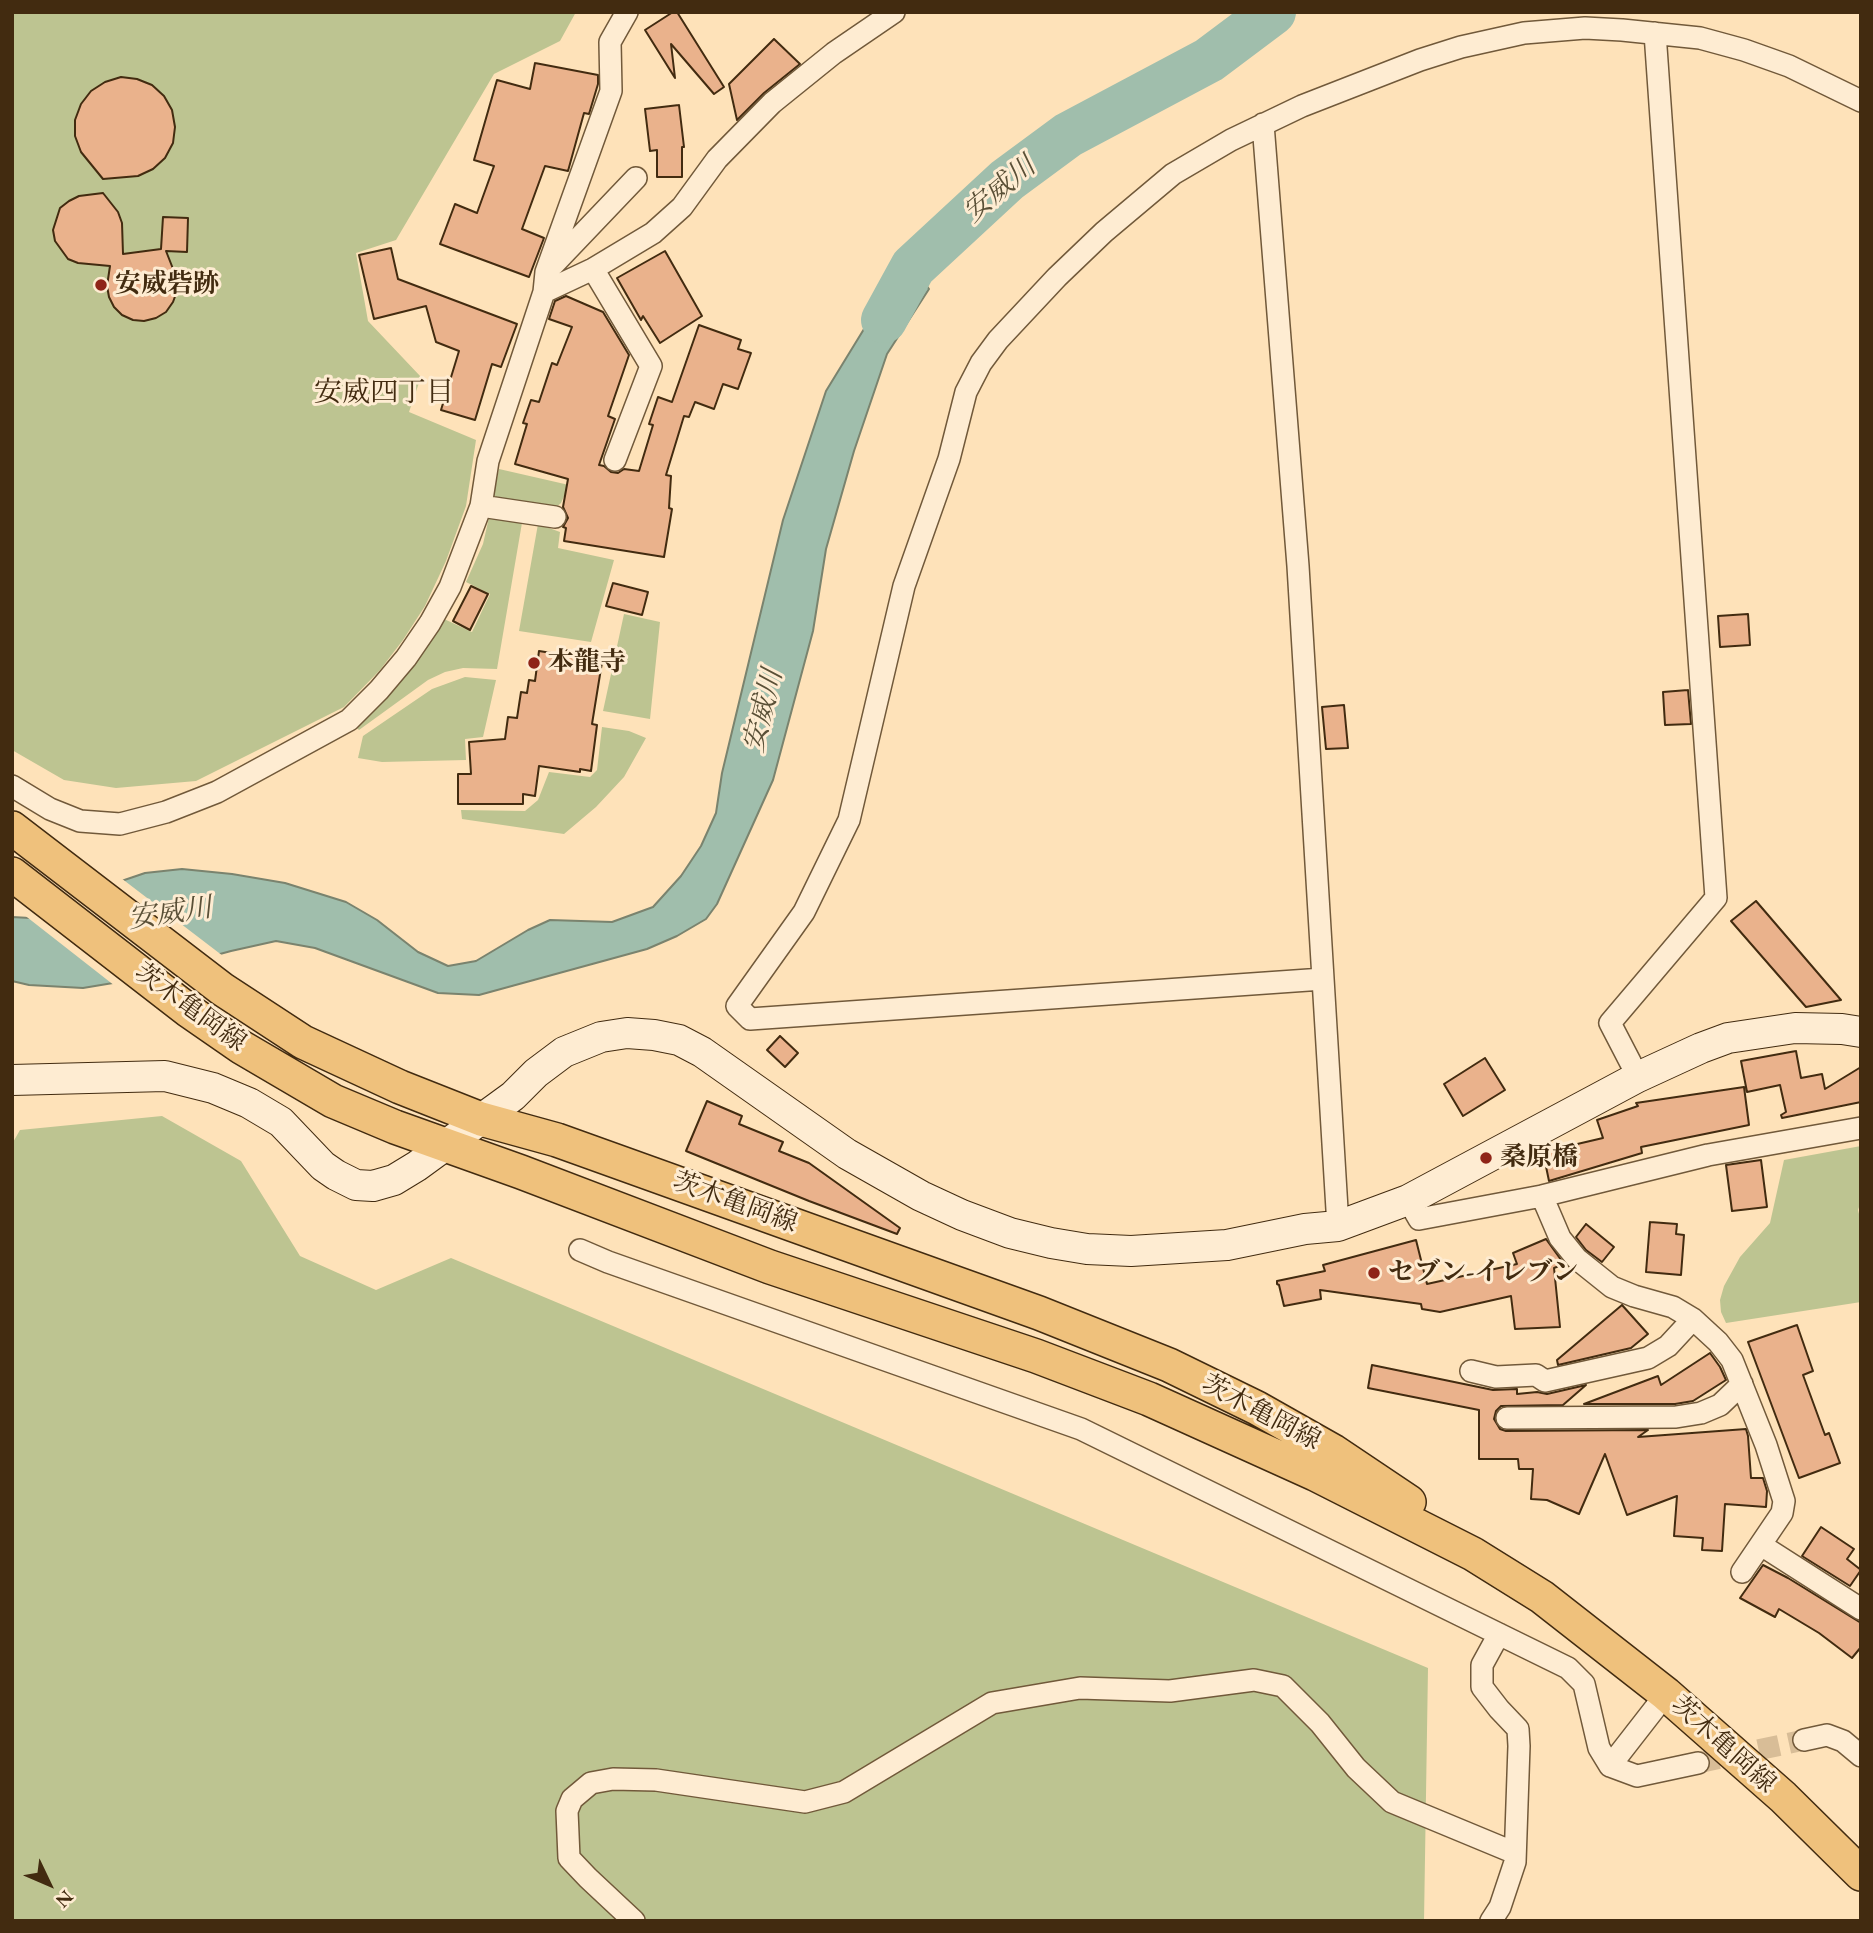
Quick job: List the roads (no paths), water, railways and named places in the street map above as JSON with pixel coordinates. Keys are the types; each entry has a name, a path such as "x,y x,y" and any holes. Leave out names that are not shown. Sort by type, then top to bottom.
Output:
{"main road":[{"name":"茨木亀岡線","path":"12,828 222,989 303,1042 400,1087 481,1119 570,1144 1040,1313 1169,1365 1257,1408 1333,1451 1401,1496 1473,1554"},
{"name":"茨木亀岡線","path":"17,877 189,1011 242,1047 333,1101 444,1146 521,1172 770,1267 1036,1356 1149,1399 1315,1474 1473,1554 1542,1597 1666,1694 1783,1797 1861,1874"}],"street":[{"path":"12,786 50,809 74,819 99,824 120,824 166,812 217,792 349,719 393,674 430,623 459,567 481,506 488,461 545,282 611,91 610,42 627,12"},
{"path":"545,282 593,269 653,233 667,222 717,159 772,103 834,53 894,12"},
{"path":"1323,979 750,1019 737,1006 804,912 849,820 904,586 948,458 966,392 981,363 998,340 1057,277 1140,200 1173,174 1263,124 1350,86 1420,60 1524,33 1585,28 1655,33 1700,38 1744,50 1789,66 1861,101"},
{"path":"1638,1077 1610,1023 1716,898 1655,33"},
{"path":"1263,124 1298,566 1338,1226"},
{"path":"545,282 636,178"},
{"path":"593,269 651,366 615,460"},
{"path":"481,506 555,517"},
{"path":"12,1080 165,1076 213,1088 265,1112 295,1135 323,1166 356,1185 373,1186 394,1180 444,1146 513,1096 536,1073 564,1052 601,1037 627,1033 654,1035 678,1040 702,1052 847,1154 881,1175 962,1215 1010,1233 1087,1249 1131,1251 1227,1245 1305,1229 1338,1226 1408,1200 1638,1077 1701,1048 1752,1033 1818,1027 1861,1032"},
{"path":"1408,1200 1419,1219 1542,1196 1708,1155 1861,1128"},
{"path":"1542,1196 1560,1238 1577,1259 1612,1287 1673,1307 1693,1319 1718,1342 1732,1360 1766,1445 1784,1502 1782,1513 1742,1572"},
{"path":"580,1250 1081,1429 1568,1668 1584,1684 1599,1748 1611,1766 1637,1776 1698,1763"},
{"path":"1471,1371 1496,1377 1536,1376 1545,1381 1648,1358 1668,1346 1693,1319"},
{"path":"1507,1418 1676,1418 1702,1413 1720,1405 1742,1384"},
{"path":"1761,1545 1861,1609"},
{"path":"1491,1921 1500,1907 1515,1862 1518,1729 1482,1686 1482,1665 1499,1634"},
{"path":"634,1921 569,1858 567,1811 572,1799 591,1783 613,1779 656,1780 805,1802 844,1792 992,1703 1080,1688 1170,1691 1254,1680 1283,1686 1320,1723 1356,1768 1392,1802 1515,1853"},
{"path":"1611,1766 1666,1694"},
{"path":"1804,1740 1827,1735 1843,1741 1861,1756"}],"water":[{"path":"902,267 913,267 929,289 887,354 854,451 826,549 813,631 773,780 717,904 706,919 647,949 479,995 438,993 315,948 276,941 113,983 83,988 29,985 12,981 12,917 30,918 89,892 145,873 182,869 285,883 346,902 377,920 418,952 448,966 476,961 550,920 612,922 653,907 681,876 701,846 716,813 722,773 783,520 826,391"}],"waterway":[{"name":"安威川","path":"884,320 913,267 1007,180 1068,135 1209,60 1273,12"}],"tunnel":[{"path":"1698,1763 1804,1740"}],"place":[{"name":"安威砦跡","path":"101,285"},
{"name":"本龍寺","path":"534,663"},
{"name":"桑原橋","path":"1486,1158"},
{"name":"セブン-イレブン","path":"1374,1273"}],"district":[{"name":"安威四丁目","path":"384,393"}]}
